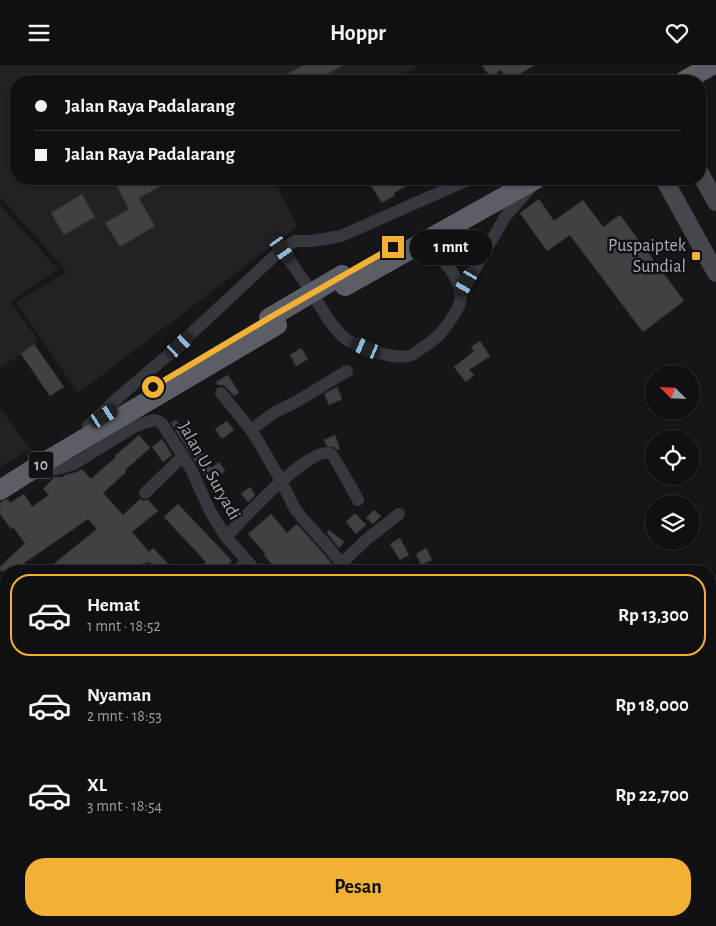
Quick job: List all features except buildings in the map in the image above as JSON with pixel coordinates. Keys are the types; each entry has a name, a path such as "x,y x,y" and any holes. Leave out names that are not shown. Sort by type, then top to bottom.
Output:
{"highway":[{"path":"694,75 712,65"},
{"name":"10","path":"0,479 88,426 344,281 501,185"},
{"name":"10","path":"344,281 413,248 527,185"},
{"name":"10","path":"0,490 273,321"}],"main road":[{"path":"706,184 716,202"},
{"path":"667,185 716,273"}],"street":[{"path":"88,426 188,337 282,249 295,241 312,241 341,236 444,185"},
{"path":"282,249 324,314 345,338 366,348 386,354 394,356 412,355 441,334 457,310 461,293 505,217 533,185"},
{"path":"413,248 424,250 443,261 454,273 461,293"},
{"path":"251,430 274,412 294,403 347,371"},
{"path":"221,393 251,430 295,509 342,565"},
{"name":"Jalan U. Suryadi","path":"38,466 57,469 74,464 134,427 151,420 158,421 191,469 210,511 226,537 250,565"},
{"path":"226,537 281,481 316,456 326,453 334,456 358,500"},
{"path":"146,493 183,456"},
{"path":"346,565 367,539 399,513"},
{"path":"242,565 246,561"}],"shaded area":[{"path":"0,65 420,65 401,75 10,75 10,185 275,185 298,226 78,393 16,302 67,272 0,197"},
{"path":"0,205 58,269 11,302 39,342 0,368"},
{"path":"0,408 30,449 0,467"}],"place":[{"name":"Puspaiptek Sundial","path":"696,256"}],"route":[{"path":"153,387 393,247"}]}
